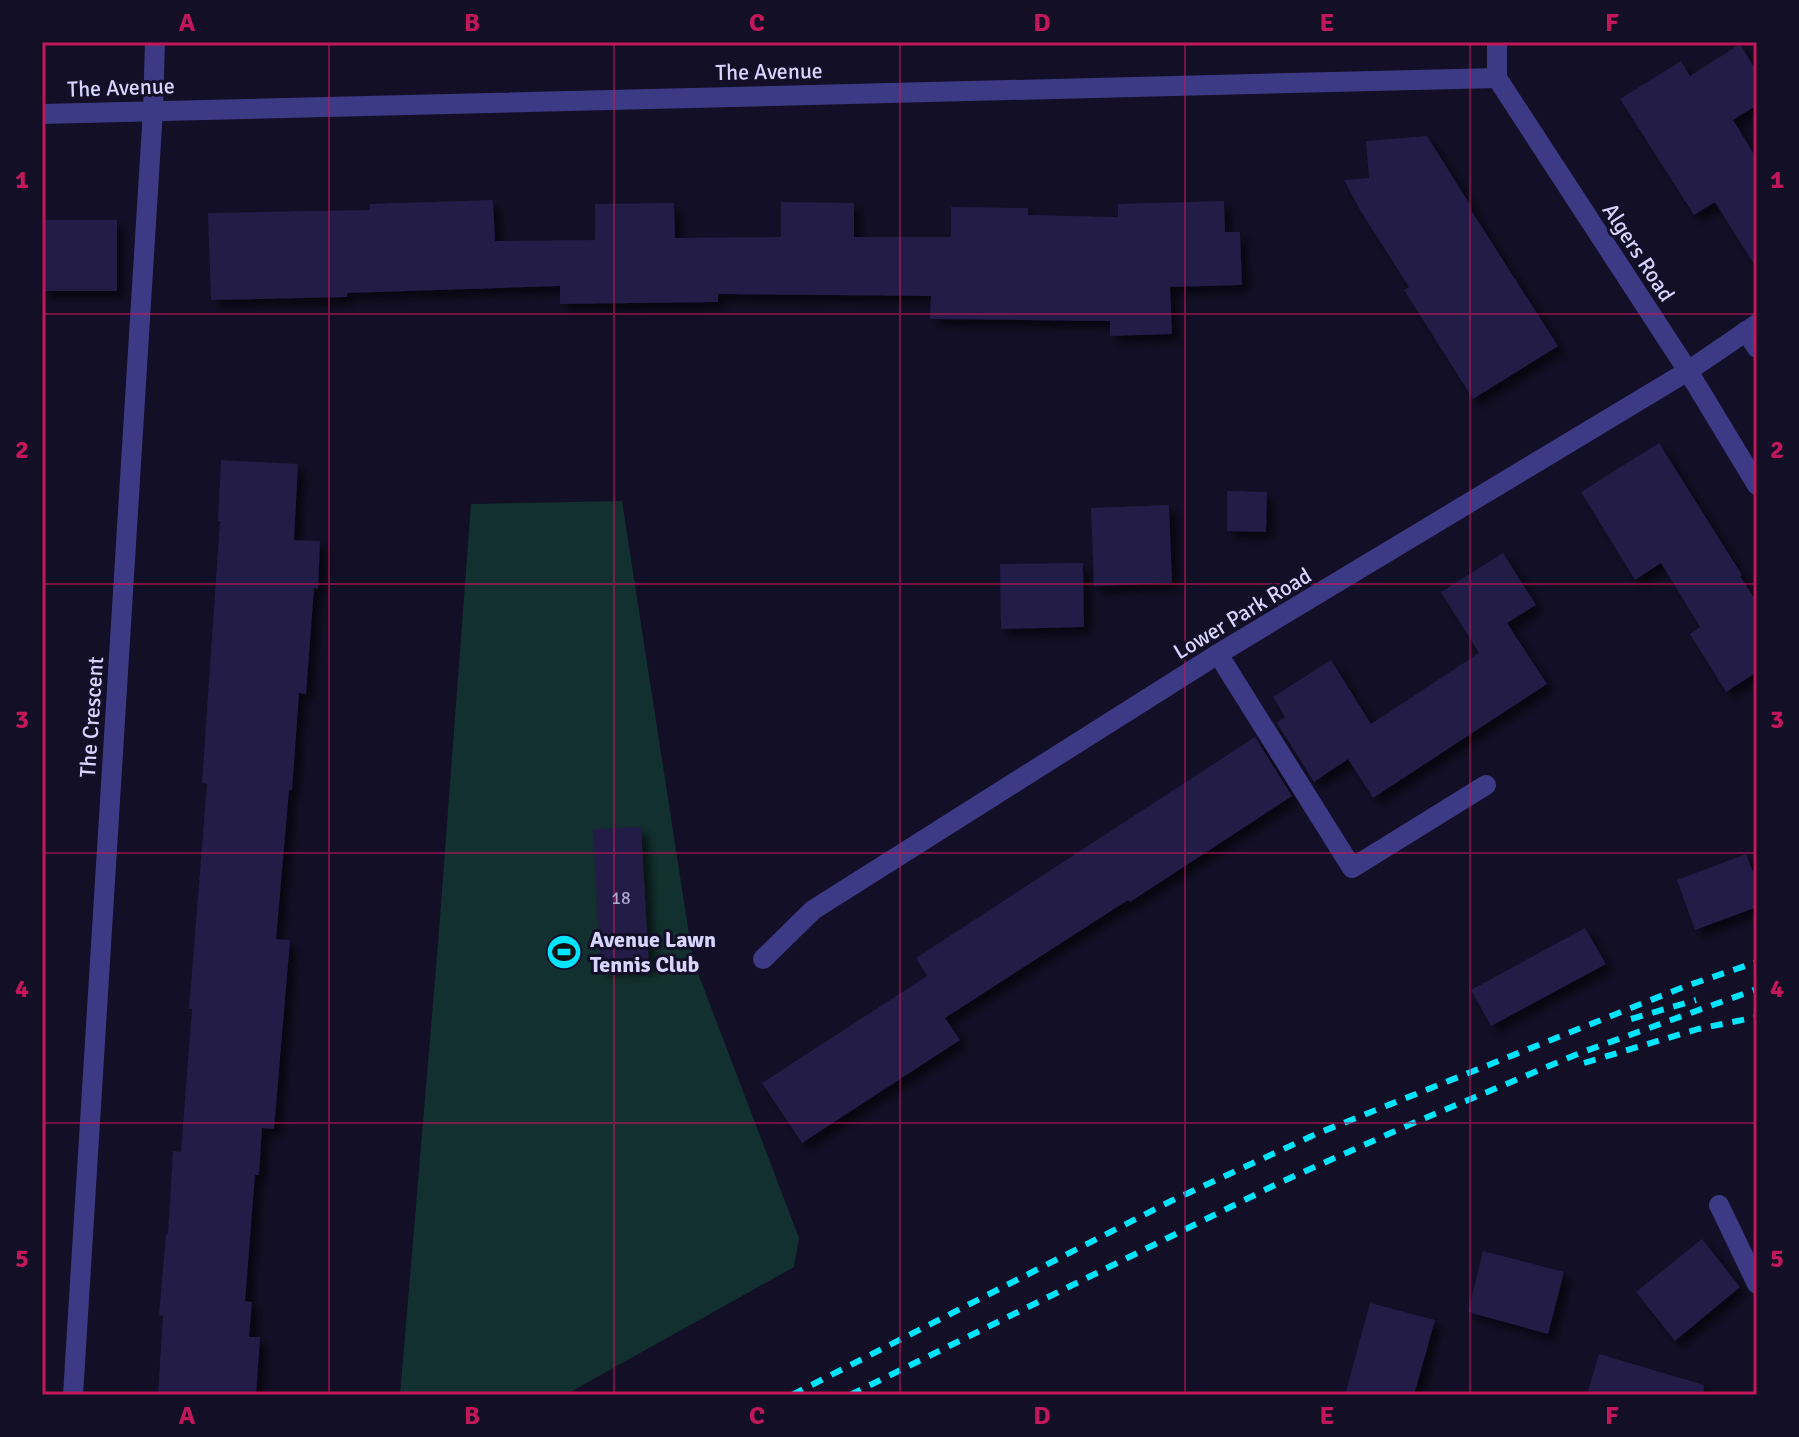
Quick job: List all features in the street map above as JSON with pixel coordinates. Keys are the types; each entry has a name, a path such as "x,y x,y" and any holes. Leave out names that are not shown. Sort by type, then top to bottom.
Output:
{"street":[{"name":"The Crescent","path":"73,1395 155,42"},
{"path":"1497,42 1497,78"},
{"name":"The Avenue","path":"42,114 1497,78"},
{"name":"Algers Road","path":"1497,78 1688,371 1757,485"},
{"name":"Lower Park Road","path":"763,959 813,910 1218,654 1753,335"},
{"path":"1218,654 1352,868 1486,785"},
{"path":"1719,1205 1757,1284"}],"green space":[{"name":"Avenue Lawn Tennis Club","path":"622,501 693,960 799,1238 794,1267 565,1395 400,1395 471,504"}],"building":[{"path":"1740,44 1757,72 1757,105 1733,120 1757,159 1757,269 1715,202 1694,215 1620,99 1681,61 1690,76"},
{"path":"1427,136 1558,346 1473,399 1404,290 1409,287 1344,180 1369,178 1366,141"},
{"path":"493,200 495,241 595,240 595,204 674,203 675,238 781,237 781,202 854,203 854,237 951,237 951,207 1028,208 1028,215 1118,217 1118,204 1224,201 1225,232 1240,232 1242,285 1170,287 1172,334 1110,336 1110,321 930,319 931,296 718,294 718,302 560,304 560,286 347,293 347,297 211,300 208,213 370,210 370,204"},
{"path":"42,220 117,220 117,291 42,291"},
{"path":"1659,443 1757,602 1757,672 1726,692 1690,634 1700,627 1661,563 1635,580 1581,492"},
{"path":"221,460 298,464 294,540 320,541 318,589 314,588 306,694 299,693 276,939 290,940 274,1129 262,1128 245,1301 252,1302 249,1337 260,1337 256,1395 158,1395 163,1316 159,1315 173,1151 181,1152 192,1009 189,1009 207,784 202,783 220,521"},
{"path":"1227,491 1267,492 1266,532 1227,531"},
{"path":"1169,505 1172,583 1094,586 1091,508"},
{"path":"1503,553 1536,605 1507,623 1547,684 1373,798 1348,759 1314,782 1277,723 1285,717 1273,697 1331,660 1371,724 1479,653 1441,592"},
{"path":"1083,563 1084,627 1001,629 1000,564"},
{"path":"1255,737 1292,796 945,1018 960,1040 802,1143 762,1083 927,976 916,958"},
{"path":"641,827 649,967 601,969 593,829"},
{"path":"1746,854 1757,882 1757,907 1695,930 1677,880"},
{"path":"1585,928 1606,964 1491,1026 1471,990"},
{"path":"1702,1239 1740,1287 1675,1341 1636,1292"},
{"path":"1483,1251 1564,1272 1548,1334 1468,1312"},
{"path":"1370,1303 1435,1320 1414,1395 1345,1395"},
{"path":"1599,1354 1704,1385 1703,1395 1587,1395"}],"railway":[{"path":"792,1395 1171,1201 1316,1134 1686,986 1757,962"},
{"path":"850,1395 1281,1182 1580,1053 1757,989"},
{"path":"1631,1019 1696,1000"},
{"path":"1584,1063 1698,1029 1757,1017"}],"place":[{"name":"Avenue Lawn Tennis Club","path":"564,952"}]}
